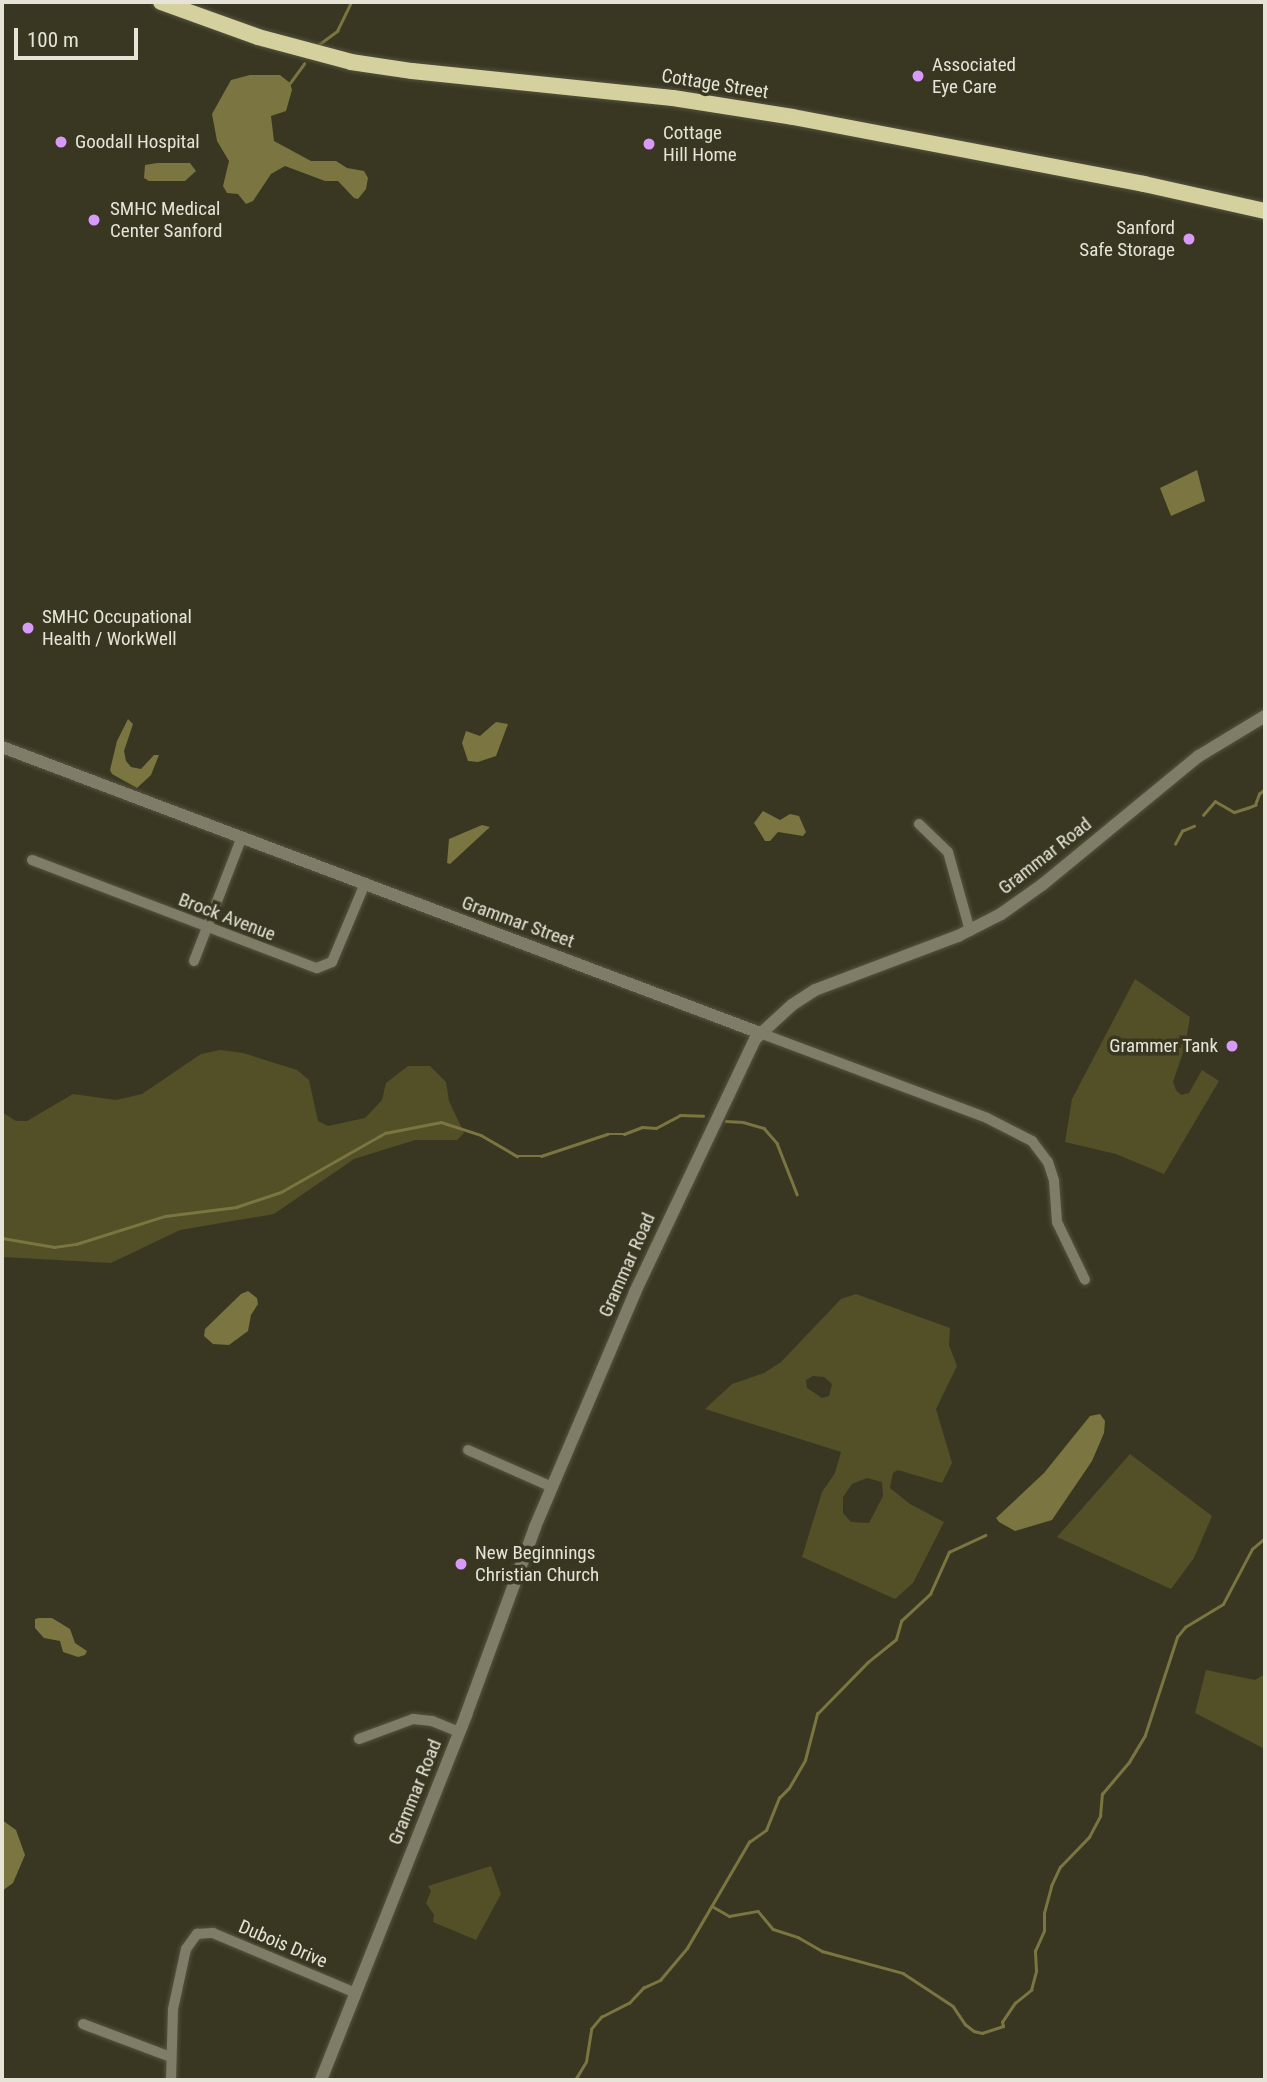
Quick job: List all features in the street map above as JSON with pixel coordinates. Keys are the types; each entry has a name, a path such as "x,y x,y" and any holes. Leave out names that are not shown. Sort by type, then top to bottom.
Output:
{"highway":[{"name":"Cottage Street","path":"161,2 258,37 351,62 412,71 673,97 1144,184 1265,211"}],"street":[{"name":"Grammar Road","path":"321,2080 459,1732 508,1595 552,1487 666,1224 740,1066 760,1033 792,1005 822,986 970,931 1037,889 1199,756 1265,716"},
{"name":"Grammar Street","path":"2,747 364,886 760,1033 769,1034 1020,1133 1040,1150 1048,1162 1054,1181 1057,1222 1085,1280"},
{"path":"919,824 950,856 970,931"},
{"path":"194,961 241,839"},
{"name":"Brock Avenue","path":"32,860 312,968 328,965 335,955 364,886"},
{"path":"468,1450 552,1487"},
{"path":"359,1739 413,1719 432,1721 459,1732"},
{"name":"Dubois Drive","path":"171,2057 172,2011 180,1970 186,1949 197,1934 213,1933 356,1993"},
{"path":"83,2024 171,2057 171,2080"}],"shaded area":[{"path":"250,75 280,75 290,83 292,90 286,111 271,116 274,141 311,161 336,161 347,168 364,171 368,178 366,189 358,199 338,181 325,181 285,166 271,174 253,201 246,204 238,194 227,193 223,186 229,161 217,141 212,114 231,80"},
{"path":"190,163 196,171 185,181 149,181 144,178 145,165"},
{"path":"1197,470 1205,501 1171,516 1160,488"},
{"path":"128,719 133,724 124,751 126,761 131,767 141,769 154,755 159,755 151,775 137,788 112,774 110,770 117,741"},
{"path":"496,722 508,724 496,756 478,762 468,761 462,743 466,731 480,736"},
{"path":"763,811 780,820 790,814 799,816 806,832 803,836 778,832 770,841 765,841 754,823"},
{"path":"482,825 490,827 450,864 447,863 449,839"},
{"path":"1135,979 1190,1017 1185,1047 1173,1082 1176,1090 1181,1095 1189,1093 1202,1070 1219,1081 1164,1174 1116,1154 1065,1142 1072,1099"},
{"path":"220,1050 243,1053 297,1070 309,1080 318,1121 328,1126 365,1118 382,1100 386,1083 408,1066 430,1066 446,1082 449,1101 464,1133 457,1140 415,1140 354,1159 274,1214 180,1230 111,1263 2,1257 2,1112 16,1121 27,1121 73,1094 116,1100 142,1094 201,1054"},
{"path":"248,1291 257,1298 258,1304 251,1315 248,1331 229,1345 213,1344 204,1336 205,1329 241,1294"},
{"path":"856,1294 950,1328 949,1345 957,1366 936,1409 952,1463 942,1483 898,1470 893,1473 890,1488 910,1504 944,1522 913,1583 895,1599 802,1557 822,1492 835,1473 841,1452 705,1409 732,1384 764,1373 781,1362 841,1299","holes":["813,1376 824,1377 832,1384 829,1396 822,1398 807,1388 806,1380","867,1478 882,1482 883,1496 869,1523 851,1522 843,1513 843,1497 852,1484"]},
{"path":"1100,1414 1105,1421 1104,1433 1092,1461 1052,1520 1015,1531 999,1522 996,1518 1044,1473 1090,1416"},
{"path":"1130,1454 1212,1516 1194,1558 1171,1589 1057,1537"},
{"path":"52,1618 70,1629 75,1643 87,1651 85,1655 78,1657 63,1652 60,1641 44,1638 35,1628 35,1619"},
{"path":"1206,1670 1255,1680 1265,1674 1265,1749 1195,1713"},
{"path":"2,1820 16,1830 25,1855 13,1883 2,1891"},
{"path":"491,1866 501,1894 476,1940 433,1922 434,1915 426,1903 431,1891 428,1886"}],"waterway":[{"path":"318,45 337,31 351,2"},
{"path":"290,83 304,64"},
{"path":"1203,815 1215,801 1234,812 1255,805 1259,794 1265,789"},
{"path":"1175,844 1182,831 1194,826"},
{"path":"2,1238 54,1247 76,1244 165,1216 236,1207 281,1192 385,1133 441,1122 481,1135 517,1156 541,1156 607,1134 624,1134 642,1127 656,1128 680,1115 703,1116"},
{"path":"726,1121 764,1128 777,1143 797,1194"},
{"path":"575,2080 586,2062 591,2029 601,2017 629,2003 643,1988 660,1980 687,1948 749,1842 766,1830 779,1798 789,1788 805,1760 817,1714 868,1662 896,1639 901,1621 930,1594 949,1552 985,1535"},
{"path":"712,1906 729,1916 758,1911 773,1929 798,1937 822,1951 903,1973 953,2006 965,2024 974,2031 982,2033 1003,2026 1002,2022 1015,2003 1031,1990 1036,1971 1035,1951 1044,1931 1044,1913 1051,1886 1060,1867 1089,1837 1100,1816 1102,1794 1129,1762 1145,1735 1177,1637 1185,1627 1223,1604 1252,1549 1265,1538"}],"place":[{"name":"Associated Eye Care","path":"918,76"},
{"name":"Goodall Hospital","path":"61,142"},
{"name":"Cottage Hill Home","path":"649,144"},
{"name":"SMHC Medical Center Sanford","path":"94,220"},
{"name":"Sanford Safe Storage","path":"1189,239"},
{"name":"SMHC Occupational Health / WorkWell","path":"28,628"},
{"name":"Grammer Tank","path":"1232,1046"},
{"name":"New Beginnings Christian Church","path":"461,1564"}]}
